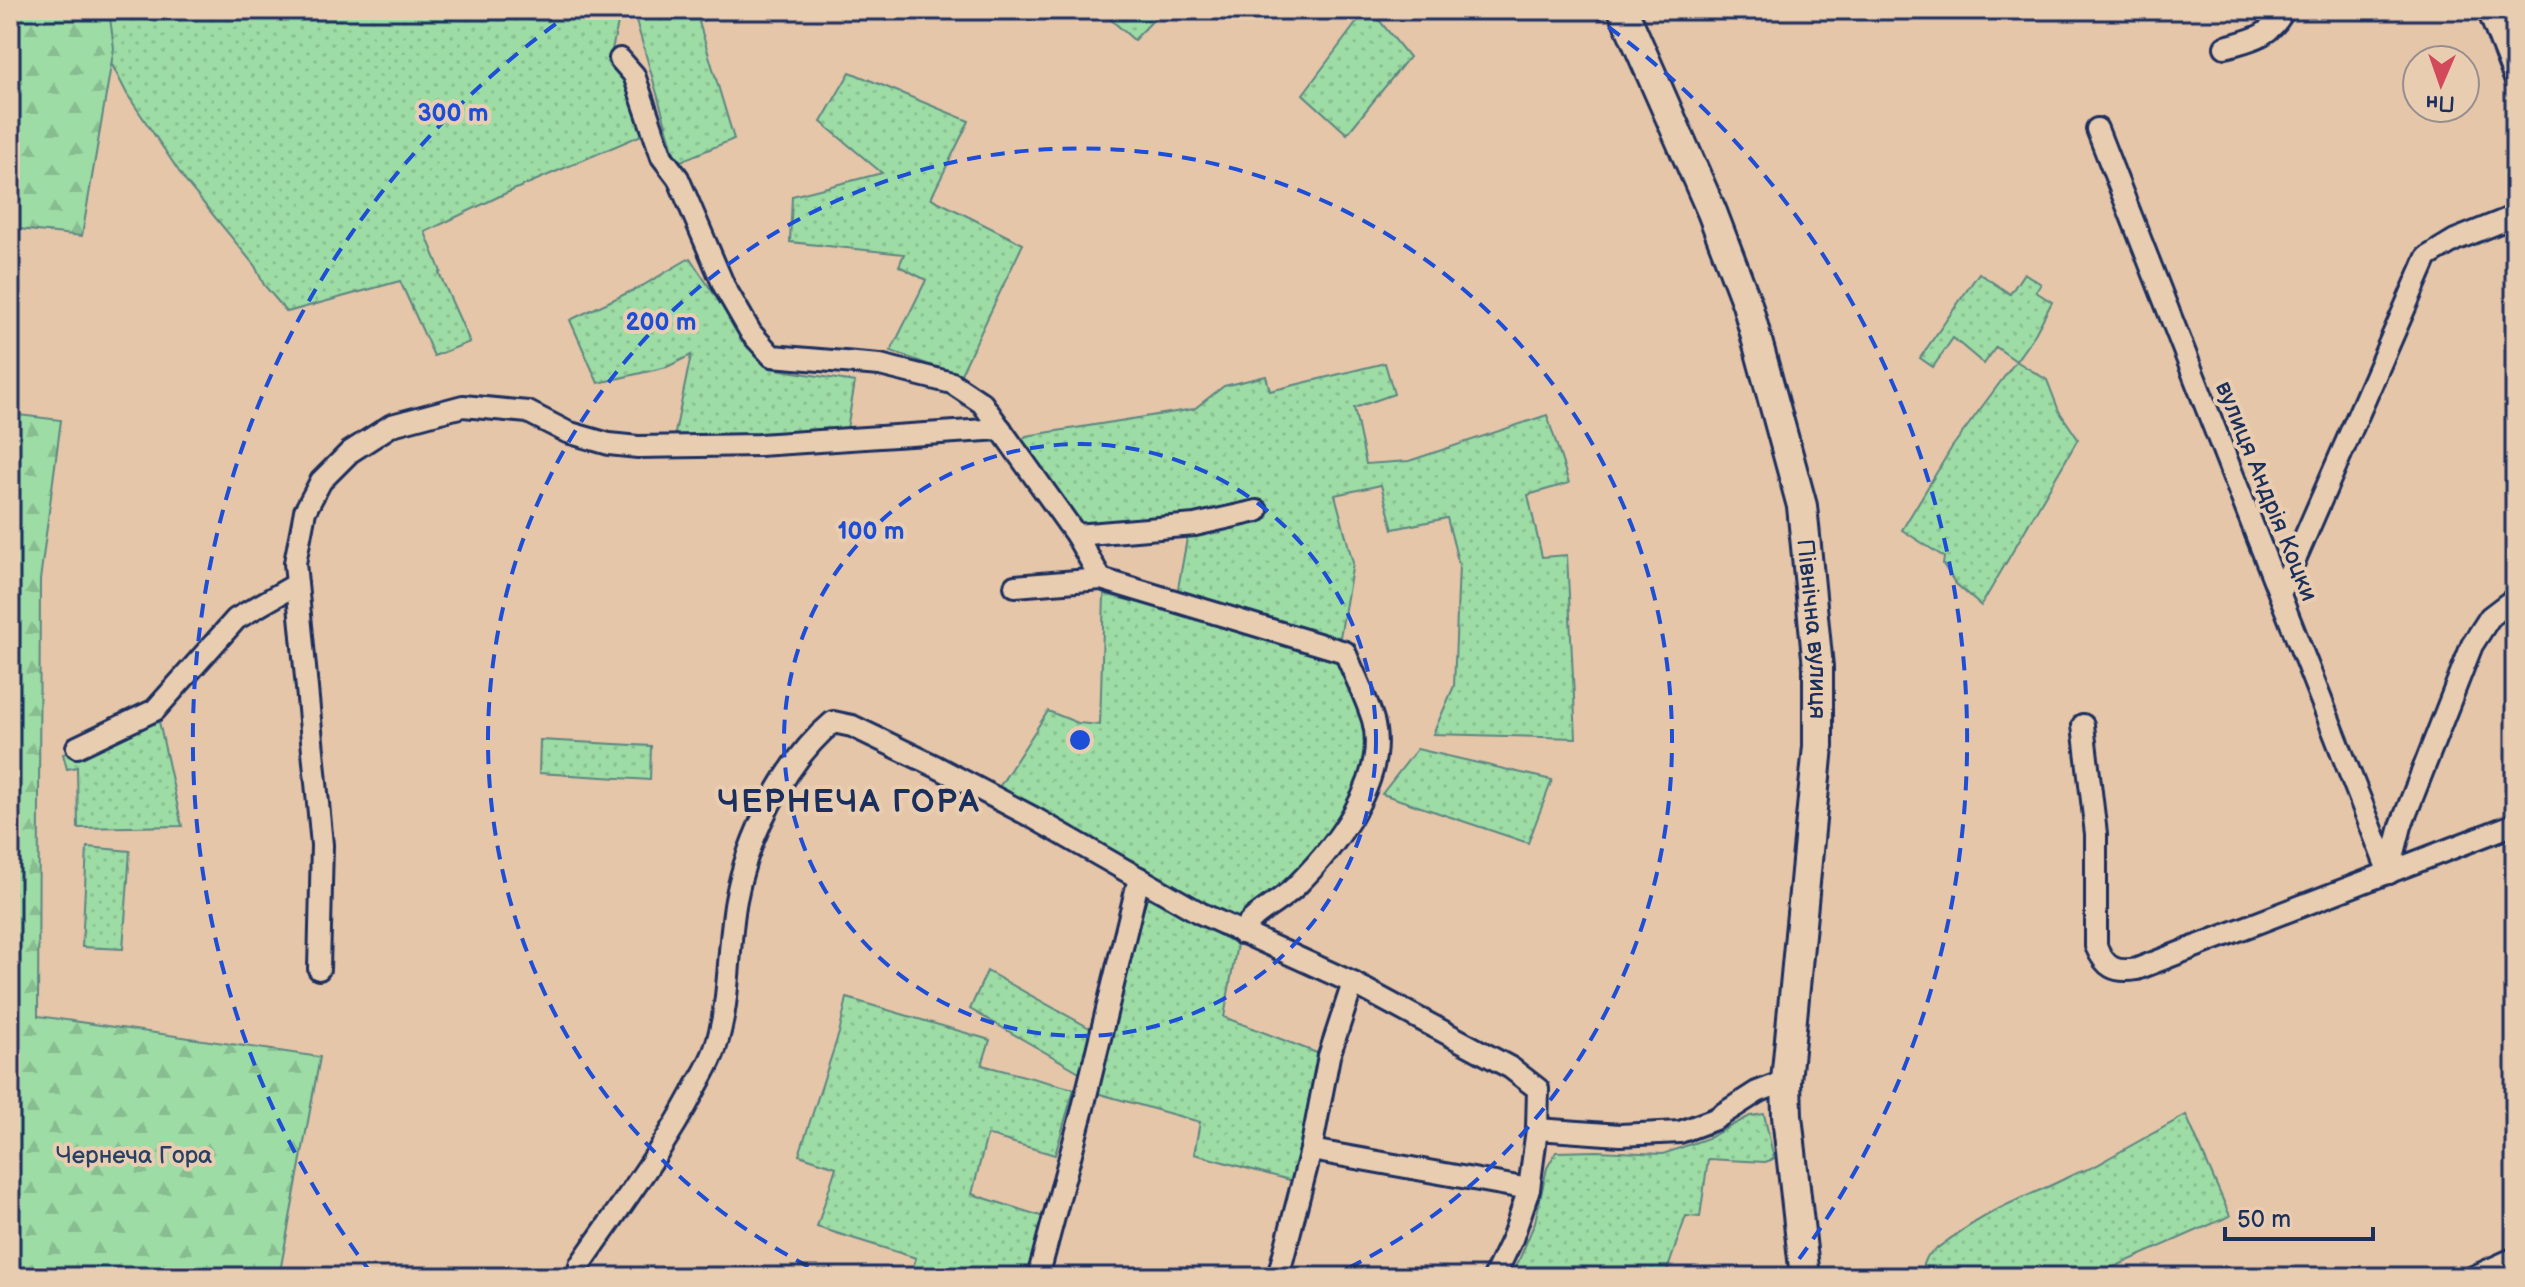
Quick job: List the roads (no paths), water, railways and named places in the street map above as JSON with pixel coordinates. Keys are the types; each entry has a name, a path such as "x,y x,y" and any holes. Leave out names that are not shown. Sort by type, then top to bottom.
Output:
{"street":[{"name":"Північна вулиця","path":"1623,10 1712,212 1747,304 1802,506 1818,667 1818,746 1786,1081 1805,1277"},
{"path":"2225,47 2262,36 2273,28 2284,10"},
{"path":"2488,10 2515,79"},
{"path":"620,59 634,75 662,157 678,178 724,286 751,333 772,356 880,365 952,383 982,403 1076,535 1101,579"},
{"name":"вулиця Андрія Коцки","path":"2097,129 2389,873"},
{"path":"2280,594 2427,257 2455,240 2515,216"},
{"path":"319,969 322,845 295,563 305,511 321,481 350,452 392,425 463,406 528,412 567,432 609,444 638,447 759,445 1001,429"},
{"path":"1076,535 1195,525 1257,511"},
{"path":"1015,586 1101,579 1345,652 1373,722 1376,761 1357,807 1324,856 1293,889 1249,920 1241,933"},
{"path":"77,747 155,710 236,619 297,584"},
{"path":"2389,873 2401,826 2472,645 2490,617 2515,598"},
{"path":"580,1265 678,1121 714,1052 723,1018 736,899 753,836 787,775 822,731 833,722 852,726 935,766 1241,933 1353,983 1511,1068 1538,1089 1537,1129 1529,1189 1512,1239 1494,1277"},
{"path":"2083,725 2096,834 2096,946 2101,959 2110,968 2123,971 2137,969 2515,824"},
{"path":"1038,1277 1139,878"},
{"path":"1278,1277 1311,1150 1329,1056 1353,983"},
{"path":"1537,1129 1620,1135 1680,1132 1715,1119 1757,1092 1786,1081"},
{"path":"1311,1150 1529,1189"},
{"path":"2473,1277 2515,1258"}],"district":[{"name":"ЧЕРНЕЧА ГОРА","path":"849,801"}],"park label":[{"name":"Чернеча Гора","path":"134,1155"}]}
